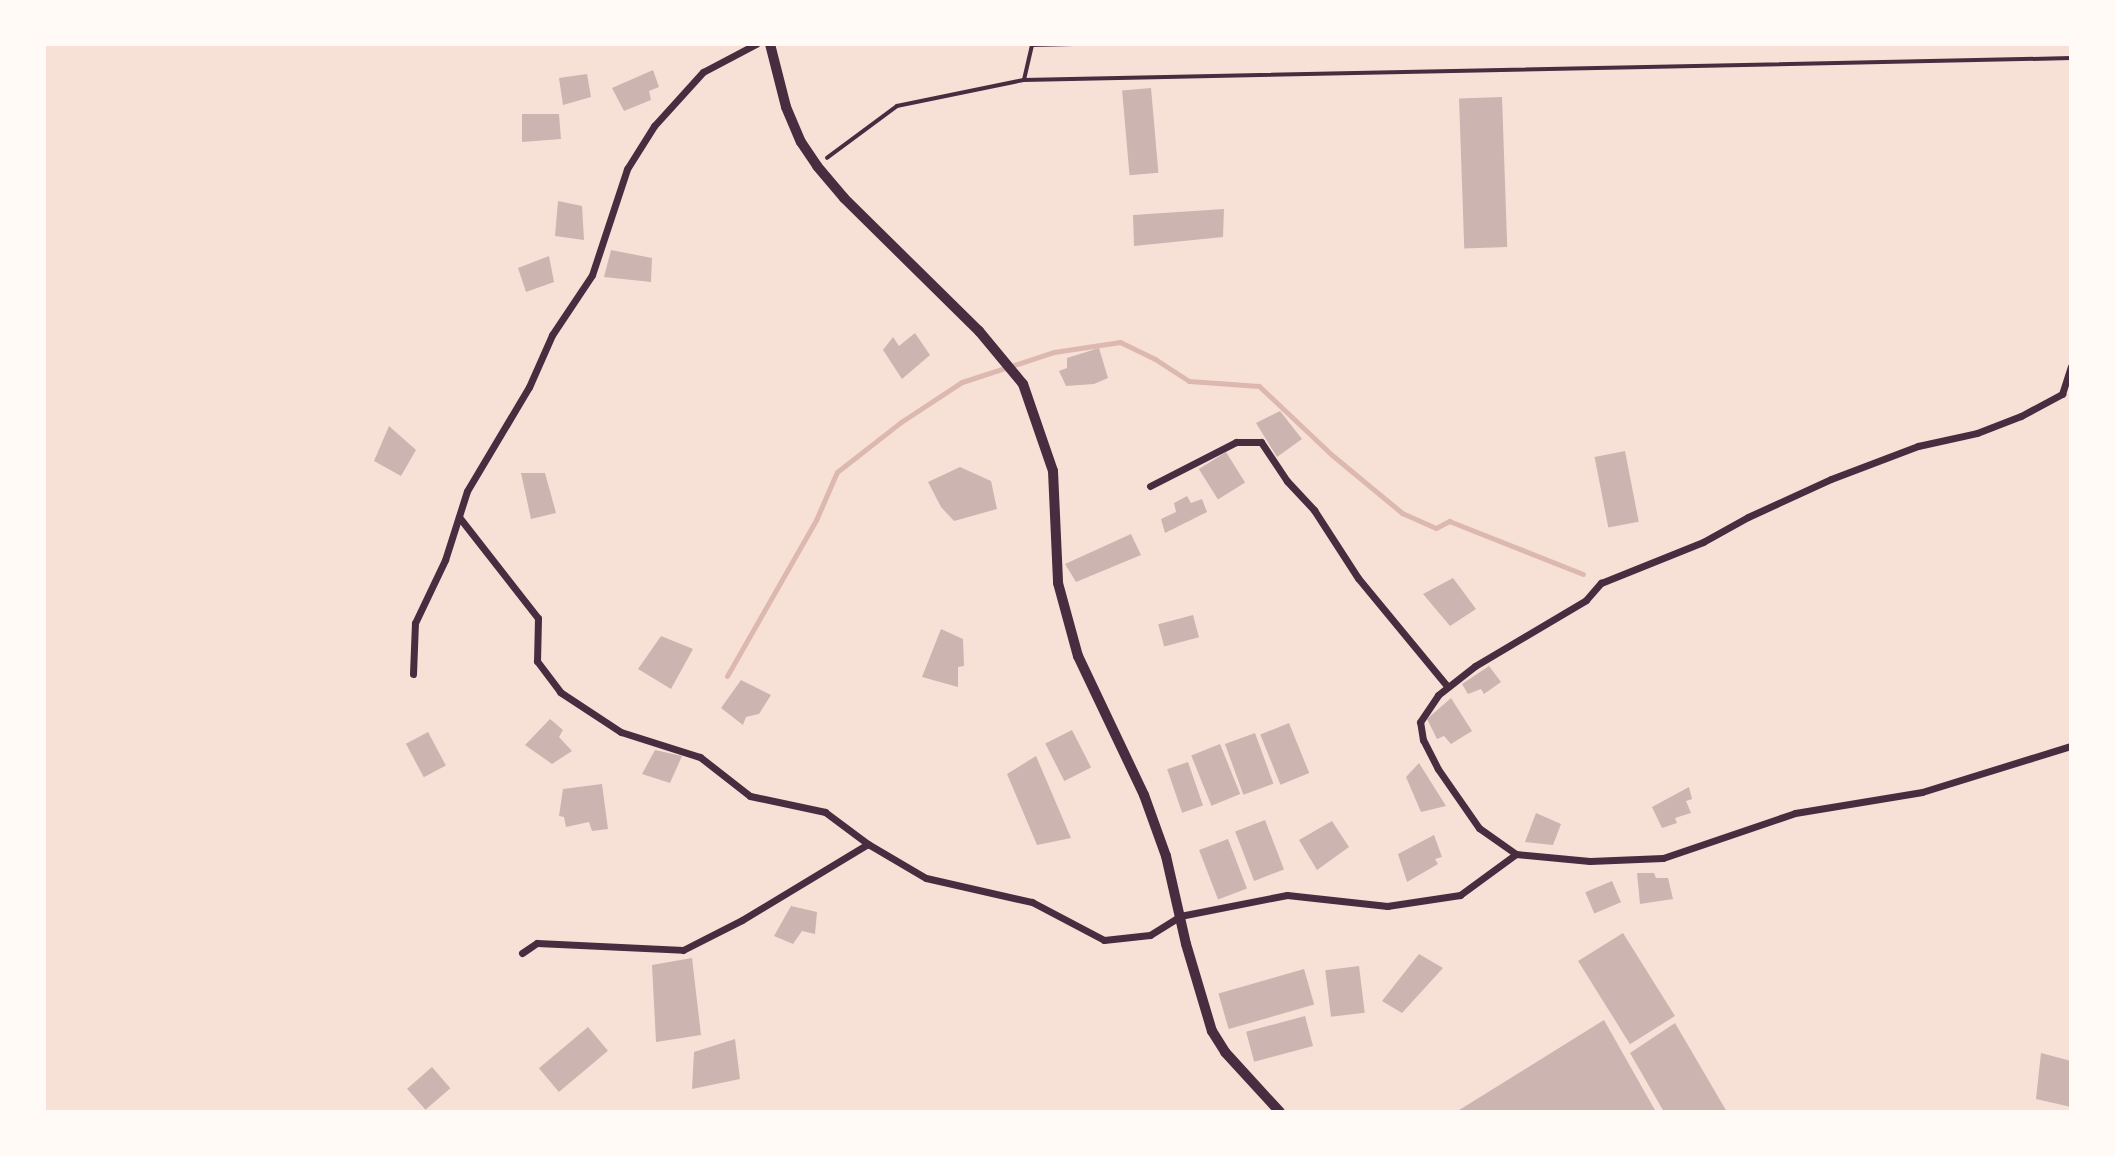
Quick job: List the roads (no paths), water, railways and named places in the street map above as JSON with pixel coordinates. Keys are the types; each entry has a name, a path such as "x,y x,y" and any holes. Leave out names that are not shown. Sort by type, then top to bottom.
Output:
{"street":[{"path":"414,674 415,623 445,560 467,491 529,387 551,335 592,275 627,169 654,126 703,72 756,44"},
{"path":"770,44 786,107 817,166 844,198 938,288 1005,358 1016,374 1039,425 1053,471 1055,561 1069,626 1090,683 1144,795 1166,856 1212,1031 1225,1052 1280,1112"},
{"path":"2071,366 2062,394 2021,416 1977,433 1918,446 1831,479 1748,517 1703,542 1601,583 1586,600 1475,666 1438,695 1420,722 1423,740 1438,769 1479,828 1516,854 1590,861 1663,858 1795,813 1922,792 2071,746"},
{"path":"1150,486 1236,442 1261,442 1287,481 1314,510 1358,578 1448,687"},
{"path":"459,517 538,618 537,661 560,692 621,732 700,757 750,796 825,811 868,844 926,878 1032,902 1104,940 1150,935 1180,916 1287,895 1387,906 1460,895 1516,854"},
{"path":"522,953 537,943 683,950 742,920 868,844"}],"waterway":[{"path":"727,676 816,520 837,472 901,422 962,382 1054,352 1120,342 1155,359 1189,381 1259,386 1332,455 1402,513 1436,528 1449,521 1583,574"}]}
